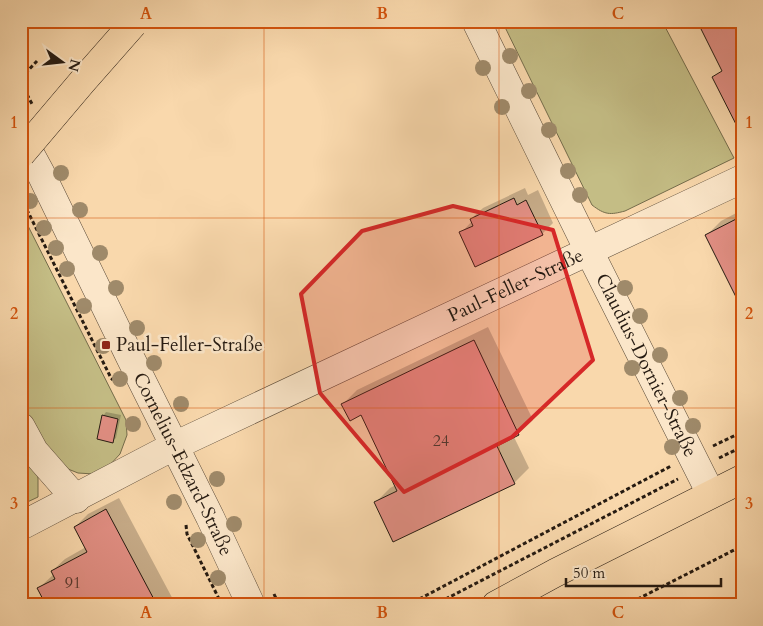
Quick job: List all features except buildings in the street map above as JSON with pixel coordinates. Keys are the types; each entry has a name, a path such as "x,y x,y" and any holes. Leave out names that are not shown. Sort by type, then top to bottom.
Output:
{"main road":[{"path":"21,154 133,24"},
{"path":"496,605 742,478"}],"street":[{"name":"Claudius-Dornier-Straße","path":"476,21 589,251 712,494"},
{"name":"Cornelius-Edzard-Straße","path":"21,136 210,517 251,605"},
{"name":"Paul-Feller-Straße","path":"21,526 76,499 174,446 742,179"},
{"path":"21,427 34,451 76,499"}],"path":[{"path":"21,78 37,61"},
{"path":"434,605 695,462 742,432"},
{"path":"408,605 670,466 695,462"},
{"path":"626,605 742,546"}],"highlighted area":[{"path":"453,206 553,230 593,360 512,437 404,492 320,393 301,294 362,231"}],"shaded area":[{"path":"502,21 662,21 734,158 625,211 611,213 601,211 592,205"},
{"path":"21,212 126,420 127,435 120,454 108,467 94,474 78,473 63,467 21,413"},
{"path":"21,436 32,458 38,478 38,497 21,505"}],"place":[{"name":"Paul-Feller-Straße","path":"106,345"}]}
